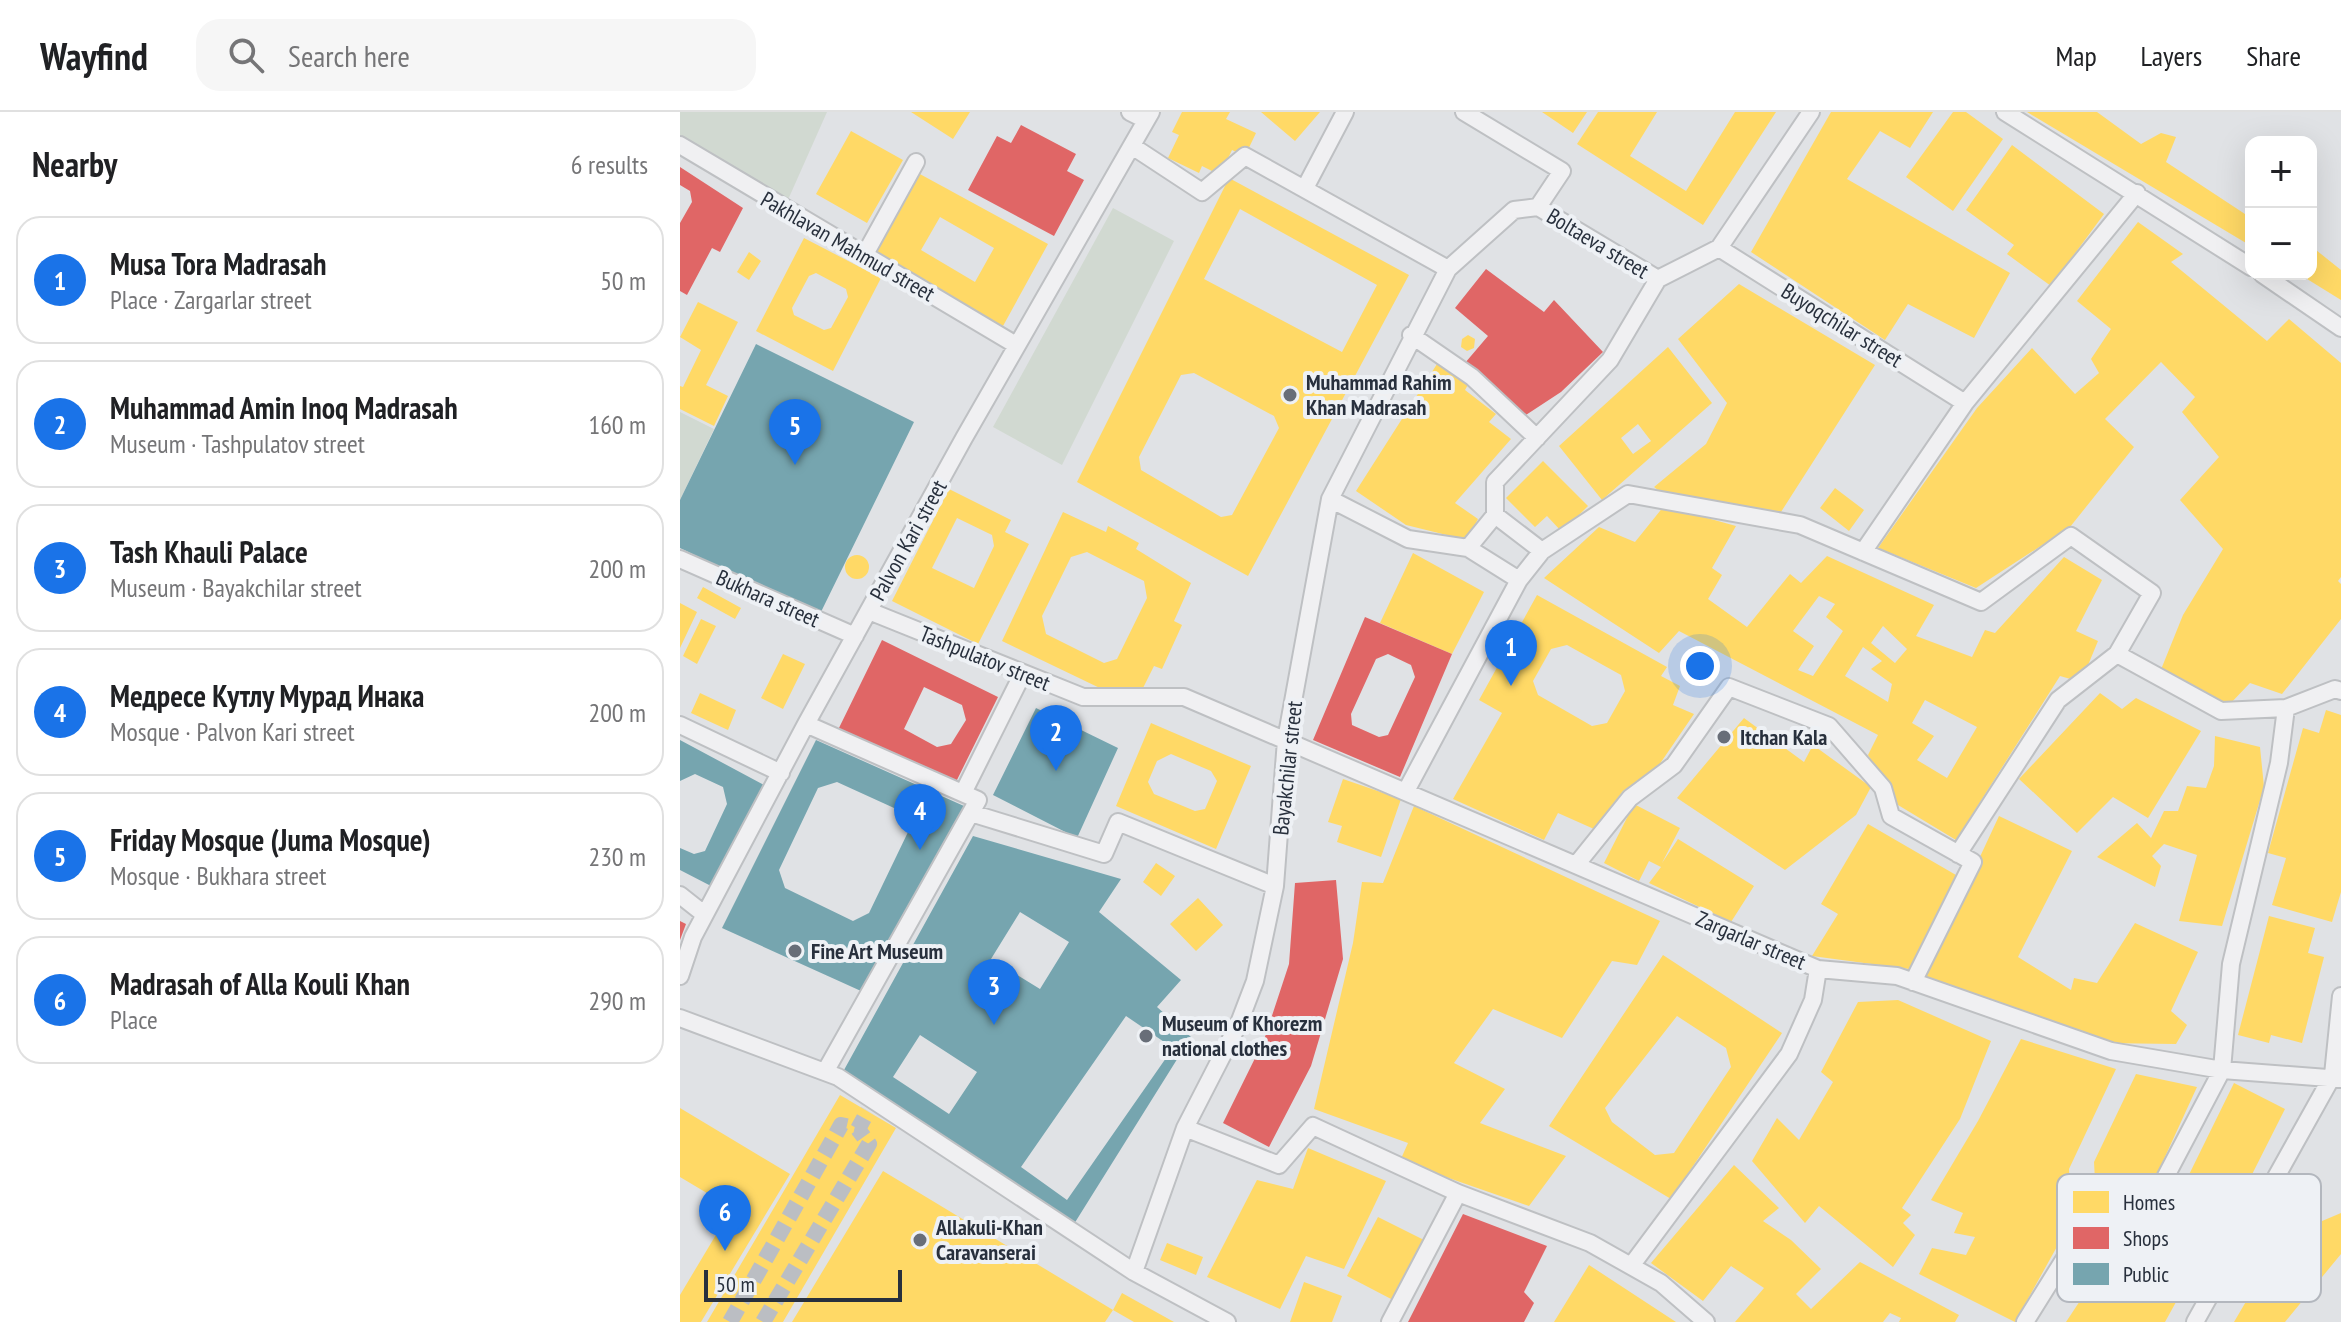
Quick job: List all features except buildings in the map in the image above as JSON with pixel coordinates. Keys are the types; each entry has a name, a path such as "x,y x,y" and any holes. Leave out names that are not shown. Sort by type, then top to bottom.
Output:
{"street":[{"path":"1130,112 1148,116"},
{"path":"1305,188 1345,112"},
{"path":"1464,112 1562,171 1538,207"},
{"path":"1468,548 1495,515 1495,482 1610,360 1658,279 1719,248 1811,112"},
{"path":"2005,112 2245,263"},
{"name":"Palvon Kari street","path":"680,976 704,914 806,724 1016,345 1148,116"},
{"name":"Pakhlavan Mahmud street","path":"680,145 1016,345"},
{"path":"1132,146 1202,192 1245,156 1448,269"},
{"path":"864,256 916,162"},
{"path":"1863,552 1965,403 2137,193"},
{"name":"Bayakchilar street","path":"1134,1272 1185,1128 1239,1023 1249,995 1275,886 1286,740 1330,499 1411,335 1448,269 1514,210 1538,207"},
{"name":"Boltaeva street","path":"1538,207 1658,279"},
{"name":"Buyoqchilar street","path":"1719,248 1965,403"},
{"path":"2271,280 2341,328"},
{"path":"1411,335 1472,377 1537,438"},
{"path":"1406,791 1519,580 1542,551 1628,494 1800,525 1981,602 2071,536 2152,593 2117,654 2058,700 1958,854"},
{"path":"1330,499 1408,539 1468,548 1519,580"},
{"path":"1495,515 1542,551"},
{"name":"Bukhara street","path":"680,559 855,636"},
{"name":"Tashpulatov street","path":"869,611 1083,697 1184,697 1286,740"},
{"path":"2117,654 2221,711 2286,708 2335,689 2341,691"},
{"path":"963,793 1023,673"},
{"path":"1576,865 1630,798 1674,765 1729,687 1829,726 1883,788 1891,816 1973,862 1913,982"},
{"path":"2167,1174 2222,1070 2231,964 2279,763 2286,708"},
{"path":"806,724 978,800 825,1072"},
{"path":"680,725 781,773"},
{"name":"Zargarlar street","path":"1286,740 1818,969 1848,969 1913,982 2111,1051 2222,1070 2337,1077"},
{"path":"971,813 1104,854 1118,822 1275,886"},
{"path":"680,895 704,914"},
{"path":"1631,1266 1789,1054 1813,1000 1818,969"},
{"path":"2281,1174 2337,1077 2341,996"},
{"path":"680,1018 825,1072 871,1107 1134,1272 1227,1322"},
{"path":"1185,1128 1279,1165 1313,1126 1458,1193 1590,1243 1661,1283 1706,1322"},
{"path":"1390,1322 1458,1193"},
{"path":"2025,1322 2057,1271"},
{"path":"2195,1322 2207,1302"}],"shaded area":[{"path":"680,112 827,112 787,202 680,137"},
{"path":"1113,208 1174,241 1062,465 993,427"},
{"path":"680,412 714,429 680,500"}],"tunnel":[{"path":"730,1322 841,1125 858,1129 868,1111"},
{"path":"763,1322 869,1144 858,1129"}],"place":[{"name":"Muhammad Rahim Khan Madrasah","path":"1290,395"},
{"name":"Friday Mosque (Juma Mosque)","path":"795,465"},
{"name":"Musa Tora Madrasah","path":"1511,686"},
{"name":"Itchan Kala","path":"1724,737"},
{"name":"Muhammad Amin Inoq Madrasah","path":"1056,771"},
{"name":"Медресе Кутлу Мурад Инака","path":"920,850"},
{"name":"Fine Art Museum","path":"795,951"},
{"name":"Tash Khauli Palace","path":"994,1025"},
{"name":"Museum of Khorezm national clothes","path":"1146,1036"},
{"name":"Allakuli-Khan Caravanserai","path":"920,1240"},
{"name":"Madrasah of Alla Kouli Khan","path":"725,1251"}]}
